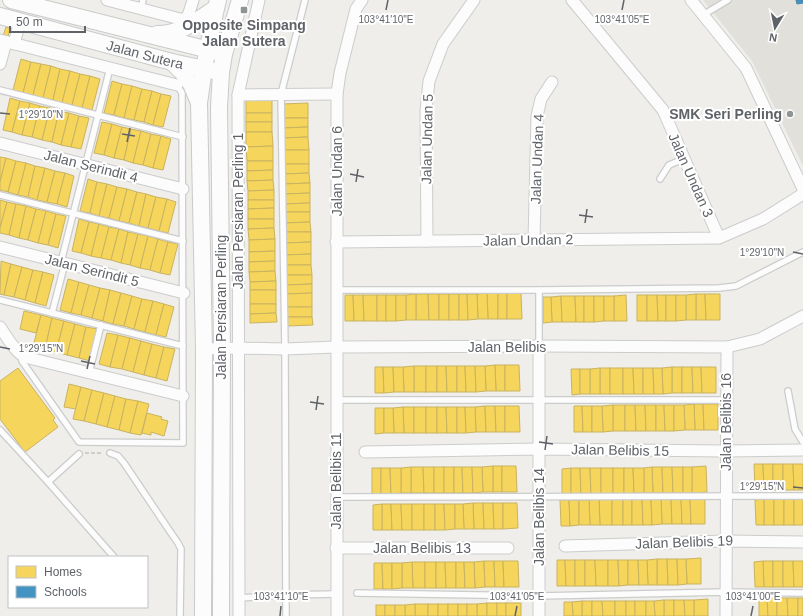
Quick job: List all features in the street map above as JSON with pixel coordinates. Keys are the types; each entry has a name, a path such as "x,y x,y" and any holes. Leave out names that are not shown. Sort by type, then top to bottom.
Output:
{"main road":[{"name":"Jalan Sutera","path":"11,0 224,54"},
{"name":"Jalan Persiaran Perling","path":"221,616 222,349 219,107 221,73 224,54 240,0"},
{"path":"149,35 167,34 183,29 217,4"},
{"name":"Jalan Persiaran Perling","path":"203,616 204,349 199,103 204,68 217,4"},
{"name":"Jalan Sutera","path":"1,19 20,21 172,62 221,73"},
{"path":"172,62 191,84 199,103"}],"street":[{"path":"107,0 142,4 180,19 186,19 194,0"},
{"name":"Jalan Persiaran Perling 1","path":"239,616 238,95 259,0"},
{"name":"Jalan Undan 6","path":"336,347 337,94 340,73 356,9 362,0"},
{"name":"Jalan Undan 5","path":"427,241 426,112 429,81 443,44 474,0"},
{"name":"Jalan Undan 3","path":"572,0 663,110 719,238"},
{"path":"691,0 746,68 803,189"},
{"path":"0,64 7,42 20,21"},
{"path":"7,42 177,85"},
{"name":"Jalan Undan 4","path":"534,240 537,116 541,100 552,82"},
{"path":"238,95 337,94"},
{"name":"Jalan Serindit 4","path":"0,143 183,189"},
{"path":"719,238 763,219 803,194"},
{"name":"Jalan Undan 2","path":"336,242 719,238"},
{"name":"Jalan Serindit 5","path":"0,246 184,293"},
{"name":"Jalan Belibis","path":"204,349 539,346 726,347 760,339 803,316"},
{"path":"0,327 19,352 26,357 183,396"},
{"name":"Jalan Belibis 14","path":"539,346 539,616"},
{"name":"Jalan Belibis 11","path":"336,347 336,616"},
{"name":"Jalan Belibis 16","path":"726,347 726,616"},
{"name":"Jalan Belibis 15","path":"365,452 539,449 726,451 803,450"},
{"name":"Jalan Belibis 19","path":"565,546 725,541 803,542"},
{"name":"Jalan Belibis 13","path":"336,548 508,548"}],"lane":[{"path":"286,616 285,349 281,94 305,0"},
{"path":"703,15 728,0"},
{"path":"52,313 73,213 110,68"},
{"path":"19,352 22,361 79,442 183,443 183,137 182,93 177,85"},
{"path":"0,90 183,137"},
{"path":"660,179 669,165 684,158"},
{"path":"0,195 183,241"},
{"path":"336,290 725,288 736,286 803,252"},
{"path":"539,290 539,346"},
{"path":"0,300 183,346"},
{"path":"89,373 101,325"},
{"path":"788,391 795,429 803,442"},
{"path":"336,400 726,400"},
{"path":"0,430 113,556"},
{"path":"110,453 118,456 124,462 181,549 180,616"},
{"path":"48,482 79,454"},
{"path":"336,497 803,496"},
{"path":"357,593 539,596 726,592 803,593"},
{"path":"239,598 336,594"}],"path":[{"path":"79,454 89,452 110,453"}],"shaded area":[{"name":"SMK Seri Perling","path":"703,0 803,0 803,166 752,61"}],"building: Homes":[{"path":"6,27 10,28 8,37 3,36"},
{"path":"21,59 31,62 23,93 13,90"},
{"path":"31,62 41,64 33,95 23,93"},
{"path":"41,64 51,66 43,98 33,95"},
{"path":"51,66 60,69 53,100 43,98"},
{"path":"60,69 70,71 62,103 53,100"},
{"path":"70,71 80,74 72,105 62,103"},
{"path":"80,74 90,76 82,108 72,105"},
{"path":"90,76 100,79 92,110 82,108"},
{"path":"112,81 122,84 114,115 104,113"},
{"path":"122,84 132,86 124,118 114,115"},
{"path":"132,86 142,89 134,120 124,118"},
{"path":"142,89 152,91 144,122 134,120"},
{"path":"152,91 161,94 153,125 144,122"},
{"path":"161,94 171,96 163,127 153,125"},
{"path":"10,98 20,101 12,132 3,130"},
{"path":"272,98 272,113 246,113 246,99"},
{"path":"20,101 30,103 22,135 12,132"},
{"path":"30,103 40,106 32,137 22,135"},
{"path":"308,103 308,118 282,118 282,104"},
{"path":"40,106 50,108 42,140 32,137"},
{"path":"50,108 59,111 52,142 42,140"},
{"path":"59,111 69,113 61,145 52,142"},
{"path":"69,113 79,116 71,147 61,145"},
{"path":"246,113 272,113 272,122 246,122"},
{"path":"79,116 89,118 81,149 71,147"},
{"path":"282,118 308,118 308,127 282,128"},
{"path":"102,122 112,124 104,155 94,153"},
{"path":"246,122 272,122 272,132 246,132"},
{"path":"112,124 122,127 114,158 104,155"},
{"path":"122,127 131,129 124,160 114,158"},
{"path":"308,127 308,137 282,138 282,128"},
{"path":"131,129 141,131 133,163 124,160"},
{"path":"141,131 151,134 143,165 133,163"},
{"path":"246,132 272,132 273,146 246,147"},
{"path":"151,134 161,136 153,168 143,165"},
{"path":"161,136 171,139 163,170 153,168"},
{"path":"308,137 309,150 283,150 282,138"},
{"path":"273,146 273,161 247,161 246,147"},
{"path":"283,150 309,150 309,164 283,164"},
{"path":"0,157 6,158 0,182"},
{"path":"6,158 16,161 8,192 0,190 0,182"},
{"path":"16,161 26,163 18,195 8,192"},
{"path":"247,161 273,161 273,170 247,171"},
{"path":"26,163 35,166 28,197 18,195"},
{"path":"283,164 309,164 309,173 283,174"},
{"path":"35,166 45,168 37,200 28,197"},
{"path":"45,168 55,171 47,202 37,200"},
{"path":"273,170 273,180 247,181 247,171"},
{"path":"55,171 65,173 57,204 47,202"},
{"path":"65,173 74,176 67,207 57,204"},
{"path":"309,173 310,183 283,184 283,174"},
{"path":"88,179 97,182 90,213 80,211"},
{"path":"273,180 274,190 248,191 247,181"},
{"path":"97,182 107,184 99,216 90,213"},
{"path":"310,183 310,193 284,194 283,184"},
{"path":"107,184 117,187 109,218 99,216"},
{"path":"117,187 127,189 119,221 109,218"},
{"path":"127,189 137,192 129,223 119,221"},
{"path":"274,190 274,200 248,200 248,191"},
{"path":"137,192 146,194 139,226 129,223"},
{"path":"310,193 310,203 284,204 284,194"},
{"path":"146,194 156,197 148,228 139,226"},
{"path":"156,197 167,199 159,231 148,228"},
{"path":"167,199 176,202 168,233 159,231"},
{"path":"0,200 7,202 0,228"},
{"path":"248,200 274,200 274,208 248,209"},
{"path":"7,202 16,204 9,235 0,233"},
{"path":"310,203 310,212 284,212 284,204"},
{"path":"16,204 26,206 19,238 9,235"},
{"path":"26,206 36,209 28,240 19,238"},
{"path":"274,208 274,219 248,219 248,209"},
{"path":"36,209 46,211 38,243 28,240"},
{"path":"46,211 56,214 48,245 38,243"},
{"path":"284,212 310,212 310,222 284,223"},
{"path":"56,214 66,216 58,248 48,245"},
{"path":"79,219 89,222 81,253 72,251"},
{"path":"248,219 274,219 274,228 248,229"},
{"path":"89,222 99,224 91,256 81,253"},
{"path":"310,222 311,232 285,232 284,223"},
{"path":"99,224 109,227 101,258 91,256"},
{"path":"109,227 119,229 111,260 101,258"},
{"path":"274,228 275,239 249,240 248,229"},
{"path":"119,229 128,232 121,263 111,260"},
{"path":"128,232 138,234 130,265 121,263"},
{"path":"285,232 311,232 311,242 285,243"},
{"path":"138,234 148,236 140,268 130,265"},
{"path":"148,236 158,239 150,270 140,268"},
{"path":"158,239 168,242 160,273 150,270"},
{"path":"275,239 275,251 249,252 249,240"},
{"path":"168,242 178,244 170,275 160,273"},
{"path":"311,242 311,254 285,255 285,243"},
{"path":"275,251 275,261 249,262 249,252"},
{"path":"311,254 311,265 285,265 285,255"},
{"path":"1,261 11,264 4,295 0,294"},
{"path":"275,261 275,271 249,272 249,262"},
{"path":"11,264 22,267 14,297 4,295"},
{"path":"285,265 311,265 312,275 286,275"},
{"path":"22,267 33,270 25,300 14,297"},
{"path":"33,270 43,272 35,303 25,300"},
{"path":"275,271 276,281 250,282 249,272"},
{"path":"43,272 54,275 46,306 35,303"},
{"path":"286,275 312,275 312,284 286,285"},
{"path":"68,279 79,282 71,313 60,310"},
{"path":"276,281 276,290 250,290 250,282"},
{"path":"79,282 89,285 81,315 71,313"},
{"path":"312,284 312,293 286,294 286,285"},
{"path":"89,285 100,288 92,318 81,315"},
{"path":"100,288 110,290 103,321 92,318"},
{"path":"110,290 121,293 113,324 103,321"},
{"path":"250,290 276,290 276,304 250,304"},
{"path":"121,293 132,296 124,326 113,324"},
{"path":"312,293 312,307 286,307 286,294"},
{"path":"487,293 498,293 498,319 488,319"},
{"path":"487,293 488,319 478,319 477,294"},
{"path":"498,293 507,293 507,319 498,319"},
{"path":"507,293 521,293 522,319 507,319"},
{"path":"416,294 428,294 429,320 416,320"},
{"path":"416,294 416,320 406,320 406,295"},
{"path":"428,294 439,294 439,320 429,320"},
{"path":"439,294 449,294 449,320 439,320"},
{"path":"449,294 459,294 459,320 449,320"},
{"path":"459,294 467,294 468,320 459,320"},
{"path":"467,294 477,294 478,319 468,320"},
{"path":"696,294 705,294 706,320 696,320"},
{"path":"696,294 696,320 686,320 686,295"},
{"path":"705,294 720,294 720,320 706,320"},
{"path":"345,295 353,295 354,321 345,321"},
{"path":"353,295 363,295 364,321 354,321"},
{"path":"363,295 377,295 377,321 364,321"},
{"path":"377,295 386,295 386,321 377,321"},
{"path":"386,295 396,295 396,321 386,321"},
{"path":"396,295 406,295 406,320 396,321"},
{"path":"626,295 627,321 614,321 614,296"},
{"path":"637,295 647,295 647,321 637,321"},
{"path":"647,295 657,295 658,321 647,321"},
{"path":"657,295 666,295 666,321 658,321"},
{"path":"666,295 676,295 676,321 666,321"},
{"path":"676,295 686,295 686,320 676,321"},
{"path":"132,296 142,299 134,329 124,326"},
{"path":"561,296 562,322 552,322 551,297"},
{"path":"561,296 575,296 576,322 562,322"},
{"path":"575,296 584,296 584,322 576,322"},
{"path":"584,296 594,296 594,322 584,322"},
{"path":"594,296 604,296 604,321 594,322"},
{"path":"604,296 614,296 614,321 604,321"},
{"path":"543,297 551,297 552,322 543,323"},
{"path":"142,299 153,301 145,332 134,329"},
{"path":"153,301 164,304 156,335 145,332"},
{"path":"164,304 174,307 166,337 156,335"},
{"path":"250,304 276,304 276,313 250,314"},
{"path":"286,307 312,307 312,317 286,317"},
{"path":"24,311 41,315 36,333 20,329"},
{"path":"276,313 277,322 250,323 250,314"},
{"path":"41,315 52,318 45,349 33,347"},
{"path":"286,317 312,317 313,325 287,326"},
{"path":"52,318 64,321 56,352 45,349"},
{"path":"64,321 75,324 67,355 56,352"},
{"path":"75,324 86,327 79,358 67,355"},
{"path":"86,327 98,329 90,361 79,358"},
{"path":"107,333 118,335 110,367 99,364"},
{"path":"118,335 130,338 122,369 110,367"},
{"path":"130,338 141,341 133,372 122,369"},
{"path":"141,341 152,344 144,375 133,372"},
{"path":"152,344 164,347 156,378 144,375"},
{"path":"164,347 175,349 167,381 156,378"},
{"path":"495,365 505,365 505,391 496,391"},
{"path":"495,365 496,391 486,391 485,366"},
{"path":"505,365 519,365 520,391 505,391"},
{"path":"414,366 426,366 426,392 414,392"},
{"path":"414,366 414,392 404,392 403,367"},
{"path":"426,366 437,366 437,392 426,392"},
{"path":"437,366 446,366 447,392 437,392"},
{"path":"446,366 457,366 457,392 447,392"},
{"path":"457,366 465,366 466,392 457,392"},
{"path":"465,366 475,366 476,392 466,392"},
{"path":"475,366 485,366 486,391 476,392"},
{"path":"375,367 383,367 384,393 375,393"},
{"path":"383,367 393,367 394,392 384,393"},
{"path":"393,367 403,367 404,392 394,392"},
{"path":"672,367 682,367 682,393 672,393"},
{"path":"672,367 672,393 663,394 662,368"},
{"path":"682,367 692,367 693,393 682,393"},
{"path":"692,367 701,367 702,393 693,393"},
{"path":"701,367 716,367 716,393 702,393"},
{"path":"18,368 55,418 53,420 58,427 25,452 0,419 0,381"},
{"path":"600,368 610,368 610,394 600,394"},
{"path":"600,368 600,394 590,394 590,369"},
{"path":"610,368 623,368 623,394 610,394"},
{"path":"623,368 633,368 634,394 623,394"},
{"path":"633,368 643,368 643,394 634,394"},
{"path":"643,368 653,368 654,394 643,394"},
{"path":"653,368 662,368 663,394 654,394"},
{"path":"571,369 580,369 580,394 572,395"},
{"path":"580,369 590,369 590,394 580,394"},
{"path":"69,384 81,387 76,409 64,407"},
{"path":"81,387 92,390 84,421 73,419"},
{"path":"92,390 104,393 96,424 84,421"},
{"path":"104,393 115,396 107,427 96,424"},
{"path":"115,396 126,399 119,430 107,427"},
{"path":"126,399 138,401 130,433 119,430"},
{"path":"138,401 149,404 141,435 130,433"},
{"path":"694,404 703,404 704,430 695,430"},
{"path":"694,404 695,430 685,430 684,405"},
{"path":"703,404 718,404 718,430 704,430"},
{"path":"613,405 625,405 625,431 613,431"},
{"path":"613,405 613,431 603,432 602,406"},
{"path":"625,405 635,405 636,431 625,431"},
{"path":"635,405 645,405 646,431 636,431"},
{"path":"645,405 656,405 656,431 646,431"},
{"path":"656,405 664,405 665,431 656,431"},
{"path":"664,405 674,405 674,431 665,431"},
{"path":"674,405 684,405 685,430 674,431"},
{"path":"485,406 486,432 476,432 475,407"},
{"path":"485,406 495,406 496,432 486,432"},
{"path":"495,406 505,406 505,432 496,432"},
{"path":"505,406 519,406 520,432 505,432"},
{"path":"574,406 582,406 583,432 574,432"},
{"path":"582,406 592,406 592,432 583,432"},
{"path":"592,406 602,406 603,432 592,432"},
{"path":"403,407 414,407 414,433 404,433"},
{"path":"403,407 404,433 394,433 393,408"},
{"path":"414,407 426,407 426,433 414,433"},
{"path":"426,407 437,407 437,433 426,433"},
{"path":"437,407 446,407 447,433 437,433"},
{"path":"446,407 457,407 457,433 447,433"},
{"path":"457,407 465,407 466,433 457,433"},
{"path":"465,407 475,407 476,432 466,433"},
{"path":"375,408 384,408 384,433 375,434"},
{"path":"384,408 393,408 394,433 384,433"},
{"path":"147,413 162,417 161,419 168,421 164,436 151,432 151,435 142,433"},
{"path":"754,464 763,464 764,490 755,490"},
{"path":"763,464 773,464 773,490 764,490"},
{"path":"773,464 783,464 783,490 773,490"},
{"path":"783,464 793,464 794,490 783,490"},
{"path":"793,464 803,464 803,490 794,490"},
{"path":"493,466 502,466 502,492 493,492"},
{"path":"493,466 493,492 483,492 482,467"},
{"path":"502,466 516,466 517,492 502,492"},
{"path":"706,466 707,492 692,493 692,467"},
{"path":"411,467 423,467 424,493 411,493"},
{"path":"411,467 411,493 401,493 401,468"},
{"path":"423,467 434,467 434,493 424,493"},
{"path":"434,467 444,467 444,493 434,493"},
{"path":"444,467 454,467 454,493 444,493"},
{"path":"454,467 462,467 463,493 454,493"},
{"path":"462,467 472,467 473,493 463,493"},
{"path":"472,467 482,467 483,492 473,493"},
{"path":"652,467 662,467 663,493 653,493"},
{"path":"652,467 653,493 644,493 644,468"},
{"path":"662,467 672,467 673,493 663,493"},
{"path":"672,467 683,467 683,493 673,493"},
{"path":"683,467 692,467 692,493 683,493"},
{"path":"372,468 381,468 381,494 372,494"},
{"path":"381,468 390,468 391,494 381,494"},
{"path":"390,468 401,468 401,493 391,494"},
{"path":"571,468 571,494 562,494 562,469"},
{"path":"571,468 580,468 581,494 571,494"},
{"path":"580,468 590,468 591,494 581,494"},
{"path":"590,468 601,468 601,494 591,494"},
{"path":"601,468 613,468 613,494 601,494"},
{"path":"613,468 624,468 624,494 613,494"},
{"path":"624,468 633,468 634,493 624,494"},
{"path":"633,468 644,468 644,493 634,493"},
{"path":"671,498 672,524 662,524 661,499"},
{"path":"671,498 681,498 682,524 672,524"},
{"path":"681,498 690,498 691,524 682,524"},
{"path":"690,498 705,498 705,524 691,524"},
{"path":"599,499 612,499 612,525 600,525"},
{"path":"599,499 600,525 590,525 589,500"},
{"path":"612,499 623,499 623,525 612,525"},
{"path":"623,499 632,499 632,525 623,525"},
{"path":"632,499 642,499 643,525 632,525"},
{"path":"642,499 651,499 652,525 643,525"},
{"path":"651,499 661,499 662,524 652,525"},
{"path":"764,499 774,499 774,525 764,525"},
{"path":"764,499 764,525 756,525 755,500"},
{"path":"774,499 784,499 784,525 774,525"},
{"path":"784,499 794,499 794,525 784,525"},
{"path":"794,499 803,499 803,525 794,525"},
{"path":"560,500 569,500 570,526 561,526"},
{"path":"569,500 579,500 579,525 570,526"},
{"path":"579,500 589,500 590,525 579,525"},
{"path":"473,503 483,503 484,529 474,529"},
{"path":"473,503 474,529 464,529 463,504"},
{"path":"483,503 493,503 494,529 484,529"},
{"path":"493,503 503,503 503,529 494,529"},
{"path":"503,503 517,503 518,528 503,529"},
{"path":"382,504 391,504 392,530 382,530"},
{"path":"382,504 382,530 373,530 373,505"},
{"path":"391,504 401,504 402,530 392,530"},
{"path":"401,504 412,504 412,530 402,530"},
{"path":"412,504 424,504 424,530 412,530"},
{"path":"424,504 435,504 435,530 424,530"},
{"path":"435,504 444,504 445,530 435,530"},
{"path":"444,504 455,504 455,529 445,530"},
{"path":"455,504 463,504 464,529 455,529"},
{"path":"701,558 701,584 687,584 686,559"},
{"path":"657,559 667,559 668,585 657,585"},
{"path":"657,559 657,585 648,585 647,560"},
{"path":"667,559 677,559 678,585 668,585"},
{"path":"677,559 686,559 687,584 678,585"},
{"path":"557,560 565,560 566,586 557,586"},
{"path":"565,560 575,560 575,586 566,586"},
{"path":"575,560 585,560 585,586 575,586"},
{"path":"585,560 595,560 596,586 585,586"},
{"path":"595,560 608,560 608,586 596,586"},
{"path":"608,560 618,560 619,586 608,586"},
{"path":"618,560 628,560 628,585 619,586"},
{"path":"628,560 638,560 639,585 628,585"},
{"path":"638,560 647,560 648,585 639,585"},
{"path":"484,561 485,587 475,588 474,562"},
{"path":"484,561 494,561 495,587 485,587"},
{"path":"494,561 503,561 504,587 495,587"},
{"path":"503,561 518,561 519,587 504,587"},
{"path":"763,561 773,561 773,587 764,587"},
{"path":"763,561 764,587 755,587 754,562"},
{"path":"773,561 783,561 783,587 773,587"},
{"path":"783,561 793,561 794,587 783,587"},
{"path":"793,561 803,561 803,587 794,587"},
{"path":"412,562 425,562 425,588 413,588"},
{"path":"412,562 413,588 402,588 402,563"},
{"path":"425,562 436,562 436,588 425,588"},
{"path":"436,562 445,562 446,588 436,588"},
{"path":"445,562 456,562 456,588 446,588"},
{"path":"456,562 464,562 465,588 456,588"},
{"path":"464,562 474,562 475,588 465,588"},
{"path":"374,563 382,563 383,589 374,589"},
{"path":"382,563 392,563 392,589 383,589"},
{"path":"392,563 402,563 402,588 392,589"},
{"path":"759,598 767,598 768,616 759,616"},
{"path":"767,598 777,598 777,616 768,616"},
{"path":"777,598 787,598 788,616 777,616"},
{"path":"787,598 798,598 798,616 788,616"},
{"path":"798,598 803,598 803,616 798,616"},
{"path":"708,599 708,616 694,616 694,600"},
{"path":"664,600 674,600 674,616 664,616"},
{"path":"664,600 664,616 655,616 654,601"},
{"path":"674,600 684,600 685,616 674,616"},
{"path":"684,600 694,600 694,616 685,616"},
{"path":"582,601 592,601 592,616 582,616"},
{"path":"582,601 582,616 573,616 572,602"},
{"path":"592,601 602,601 603,616 592,616"},
{"path":"602,601 615,601 615,616 603,616"},
{"path":"615,601 626,601 626,616 615,616"},
{"path":"626,601 635,601 635,616 626,616"},
{"path":"635,601 646,601 646,616 635,616"},
{"path":"646,601 654,601 655,616 646,616"},
{"path":"564,602 572,602 573,616 564,616"},
{"path":"487,603 487,616 477,616 477,604"},
{"path":"487,603 497,603 497,616 487,616"},
{"path":"497,603 506,603 506,616 497,616"},
{"path":"506,603 521,603 521,616 506,616"},
{"path":"415,604 428,604 428,616 415,616"},
{"path":"415,604 415,616 405,616 405,605"},
{"path":"428,604 438,604 438,616 428,616"},
{"path":"438,604 448,604 448,616 438,616"},
{"path":"448,604 458,604 458,616 448,616"},
{"path":"458,604 467,604 467,616 458,616"},
{"path":"467,604 477,604 477,616 467,616"},
{"path":"376,605 385,605 385,616 376,616"},
{"path":"385,605 395,605 395,616 385,616"},
{"path":"395,605 405,605 405,616 395,616"}],"building: Schools":[{"path":"796,0 803,0 803,3 797,4"}],"place":[{"name":"Opposite Simpang Jalan Sutera","path":"244,10"},
{"name":"SMK Seri Perling","path":"790,114"}]}
